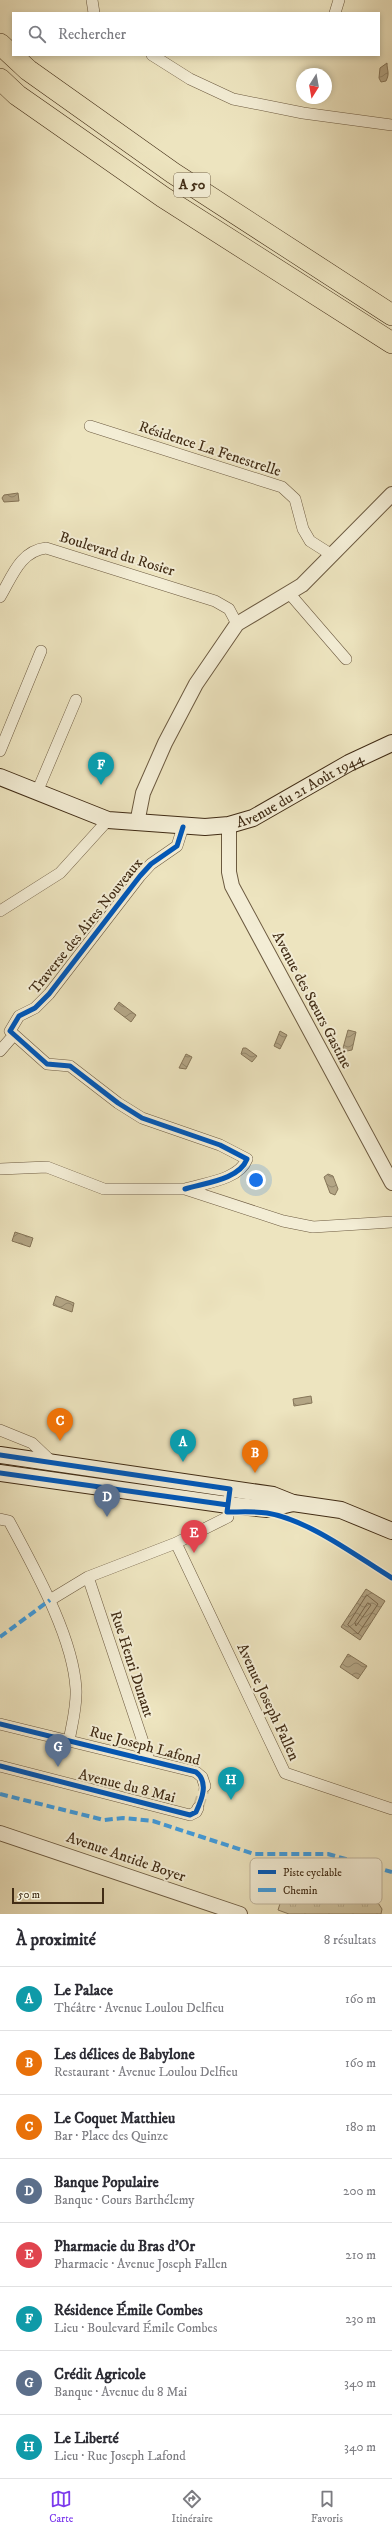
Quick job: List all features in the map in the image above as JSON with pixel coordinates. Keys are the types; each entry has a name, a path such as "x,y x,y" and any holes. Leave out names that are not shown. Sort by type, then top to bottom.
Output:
{"highway":[{"name":"A 50","path":"0,44 12,55"},
{"name":"A 50","path":"13,56 28,70 173,173 392,315"},
{"name":"A 50","path":"0,79 17,95 163,197 392,343"}],"main road":[{"name":"Avenue du 21 Août 1944","path":"0,777 108,820 137,824 183,827 229,825 253,818 349,763 392,742"},
{"path":"0,1455 53,1463 229,1497 268,1509 293,1503 328,1506 355,1514 392,1531"},
{"path":"0,1473 229,1497"}],"street":[{"path":"92,0 94,12"},
{"path":"335,12 339,0"},
{"path":"154,56 190,79 233,99 303,113 392,125"},
{"name":"Résidence La Fenestrelle","path":"90,426 282,487 295,499 303,529 310,541 332,555"},
{"path":"137,824 143,793 165,743 196,684 237,624 302,585 392,494"},
{"name":"Boulevard du Rosier","path":"0,597 23,558 34,549 46,548 215,601 228,609 237,624"},
{"path":"289,593 346,659"},
{"path":"0,751 42,651"},
{"path":"37,792 76,700"},
{"path":"0,911 60,873 108,820"},
{"name":"Avenue des Sœurs Gastine","path":"229,825 228,872 232,886 392,1183"},
{"name":"Traverse des Aires Nouveaux","path":"13,1036 10,1031 19,1016 35,1008 49,994 143,872 151,864 177,846 183,827"},
{"path":"0,1051 13,1036 47,1064 70,1066 118,1103 142,1118 220,1145 246,1159 242,1167 233,1174 185,1189 104,1189 47,1167 0,1169"},
{"path":"185,1189 283,1221 313,1227 392,1222"},
{"path":"0,1430 32,1443 53,1463"},
{"path":"50,1600 88,1577 176,1543 228,1517 229,1497"},
{"path":"0,1519 10,1521 50,1600 74,1678 75,1706 69,1741"},
{"name":"Avenue Joseph Fallen","path":"176,1543 285,1773 392,1809"},
{"name":"Rue Henri Dunant","path":"88,1577 149,1760"},
{"name":"Rue Joseph Lafond","path":"0,1724 196,1772 202,1777 205,1786"},
{"name":"Avenue du 8 Mai","path":"0,1766 190,1815 196,1812 198,1808"},
{"name":"Avenue Antide Boyer","path":"0,1833 240,1914"}],"green space":[{"path":"280,1904 379,1904 382,1909 381,1914 289,1914 278,1910"}],"water":[{"path":"387,63 387,78 386,81 381,82 379,78 380,68"},
{"path":"18,493 19,501 4,502 2,498 4,495"},
{"path":"119,1002 136,1015 131,1022 114,1009"},
{"path":"348,1030 356,1032 352,1050 347,1051 343,1048"},
{"path":"280,1031 287,1035 280,1049 274,1046"},
{"path":"243,1048 246,1048 257,1056 252,1062 241,1054"},
{"path":"186,1054 192,1057 186,1069 179,1068"},
{"path":"328,1174 333,1176 338,1189 335,1195 330,1193 324,1177"},
{"path":"15,1232 33,1238 30,1247 12,1241"},
{"path":"56,1296 74,1303 72,1312 53,1305"},
{"path":"311,1396 312,1403 294,1406 293,1399"},
{"path":"366,1589 385,1601 360,1640 341,1627"},
{"path":"348,1654 367,1666 358,1679 340,1667"}],"tunnel":[{"path":"198,1808 205,1786"}],"marked path":[{"path":"0,1637 50,1600"},
{"path":"0,1794 104,1820 123,1818 153,1821 254,1854 328,1854 342,1858"},
{"path":"382,1869 392,1872"}],"cycle path":[{"path":"183,827 177,846 151,864 140,876 49,994 35,1008 19,1016 10,1031 47,1064 70,1066 118,1103 142,1118 220,1145 247,1159 237,1172 229,1176 220,1180 185,1189"},
{"path":"0,1455 230,1489 227,1512 267,1513 299,1523 332,1540 392,1578"},
{"path":"0,1473 228,1505"},
{"path":"0,1724 196,1772 202,1781 203,1791 196,1812 190,1815 0,1766"}],"place":[{"name":"Résidence Émile Combes","path":"101,785"},
{"name":"Le Coquet Matthieu","path":"60,1441"},
{"name":"Le Palace","path":"183,1462"},
{"name":"Les délices de Babylone","path":"255,1473"},
{"name":"Banque Populaire","path":"107,1517"},
{"name":"Pharmacie du Bras d'Or","path":"194,1553"},
{"name":"Crédit Agricole","path":"58,1767"},
{"name":"Le Liberté","path":"231,1800"}]}
